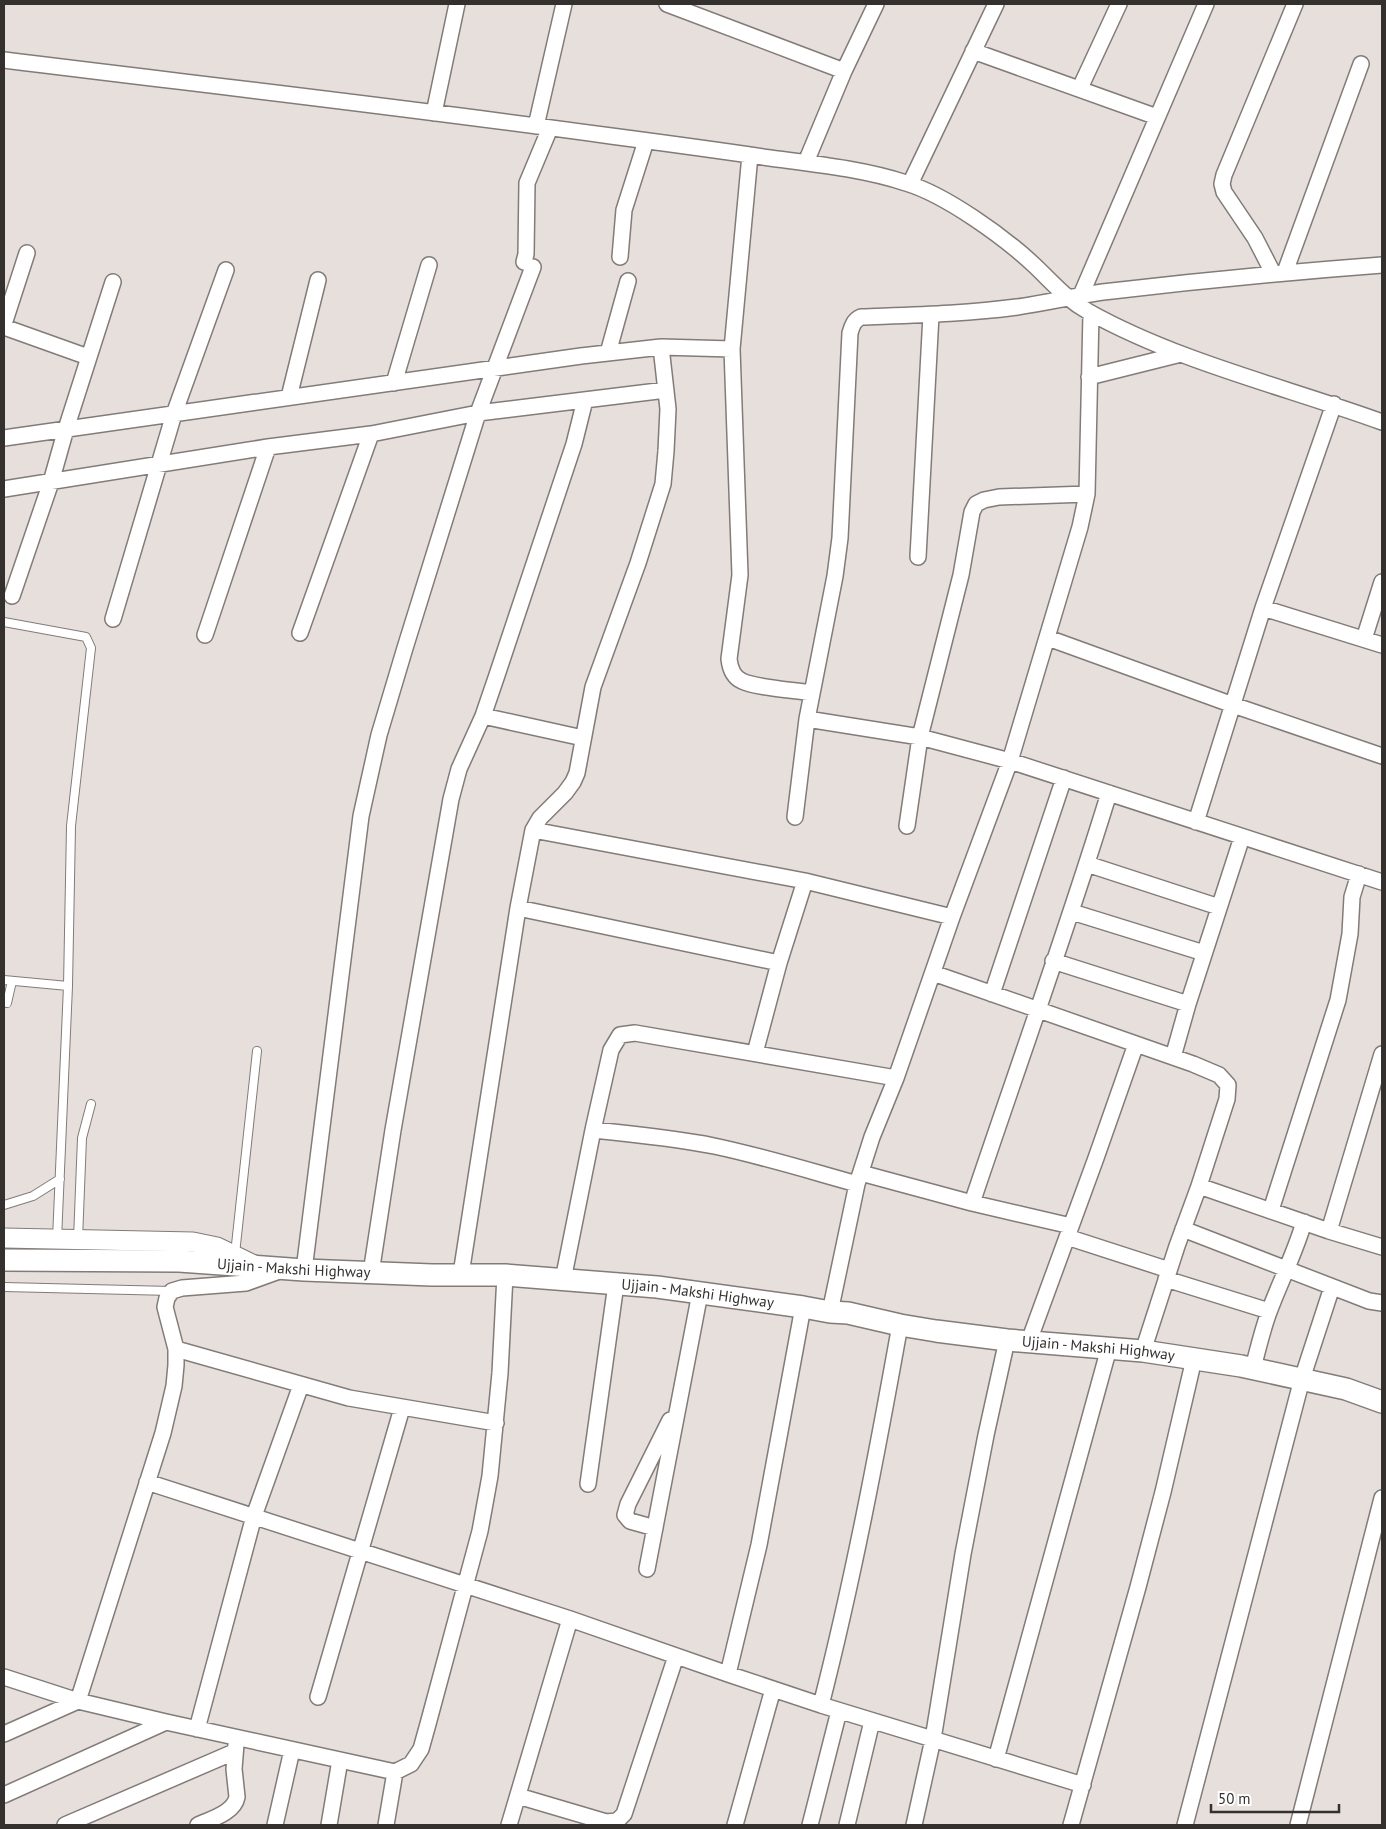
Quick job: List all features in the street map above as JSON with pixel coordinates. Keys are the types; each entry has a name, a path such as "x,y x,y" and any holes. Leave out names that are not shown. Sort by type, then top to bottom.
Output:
{"main road":[{"name":"Ujjain - Makshi Highway","path":"4,1260 179,1261 371,1273 506,1275 657,1286 830,1312 848,1313 900,1325 1007,1340 1144,1351 1253,1368 1346,1389 1382,1402"}],"street":[{"path":"434,113 457,4"},
{"path":"4,1734 78,1701 148,1482 174,1386 176,1350 165,1307 167,1298 172,1291 182,1288 246,1282 295,1269 362,816 382,726 478,413 529,264 526,254 527,183 543,127 564,4"},
{"path":"667,4 844,71"},
{"path":"806,162 844,71 876,4"},
{"path":"910,184 996,4"},
{"path":"1080,88 1118,4"},
{"path":"1075,297 1206,4"},
{"path":"1279,273 1224,192 1222,184 1295,4"},
{"path":"973,51 1157,117"},
{"path":"4,60 646,140 806,162 886,177 910,184 963,211 1075,297 1091,313 1181,354 1334,404 1382,422"},
{"path":"1279,273 1361,64"},
{"path":"620,256 624,210 646,140"},
{"path":"750,155 732,350 740,575 729,658 730,667 741,681 812,693"},
{"path":"27,253 4,326 88,357"},
{"path":"795,817 807,719 835,576 840,538 850,333 851,327 856,320 861,317 930,315 993,310 1075,297 1279,273 1382,265"},
{"path":"394,383 428,266"},
{"path":"113,619 174,414 226,270"},
{"path":"288,397 318,280"},
{"path":"608,353 628,281"},
{"path":"12,596 51,482 88,357 113,282"},
{"path":"830,1312 859,1179 872,1137 896,1078 952,917 1010,761 1080,527 1087,494 1091,313"},
{"path":"918,557 930,315"},
{"path":"4,438 608,353 661,347 732,350"},
{"path":"461,1274 518,908 533,830 540,818 565,793 573,782 584,738 593,687 638,564 663,484 668,409 661,347"},
{"path":"1089,377 1181,354"},
{"path":"4,490 268,446 371,434 478,413 666,390"},
{"path":"371,1273 393,1130 450,799 459,769 483,716 574,444 585,400"},
{"path":"1196,822 1263,608 1334,404"},
{"path":"300,633 371,434"},
{"path":"205,635 268,446"},
{"path":"907,826 920,737 961,575 972,512 976,504 998,497 1087,494"},
{"path":"1364,639 1382,582"},
{"path":"1263,608 1382,645"},
{"path":"1048,638 1232,705 1382,756"},
{"path":"483,716 584,738"},
{"path":"807,719 920,737 1010,761 1382,882"},
{"path":"992,994 1064,778"},
{"path":"972,1203 1053,961 1072,912 1109,793"},
{"path":"533,830 804,881 952,917"},
{"path":"1173,1057 1188,1004 1242,837"},
{"path":"1087,864 1219,907"},
{"path":"1271,1210 1322,1056 1338,1000 1349,942 1352,897 1358,874"},
{"path":"755,1052 804,881"},
{"path":"518,908 780,963"},
{"path":"1072,912 1204,953"},
{"path":"1053,961 1188,1004"},
{"path":"933,973 1173,1057 1220,1075 1228,1085 1227,1099 1144,1351"},
{"path":"563,1280 592,1130 611,1050 620,1035 635,1033 755,1052 896,1078"},
{"path":"1029,1341 1136,1044"},
{"path":"1329,1231 1382,1054"},
{"path":"592,1130 662,1137 713,1146 972,1203 1069,1231 1168,1275 1269,1311"},
{"path":"1199,1186 1329,1231 1382,1247"},
{"path":"1253,1368 1260,1336 1296,1250 1304,1222"},
{"path":"1183,1229 1369,1301 1382,1303"},
{"path":"4,1238 193,1242 217,1247 255,1266"},
{"path":"4,1677 78,1701 198,1729 236,1745 292,1750 395,1772 411,1764 421,1749 464,1584 480,1531 490,1476 496,1423 506,1275"},
{"path":"588,1484 616,1284"},
{"path":"1185,1825 1302,1379 1332,1287"},
{"path":"647,1569 700,1293"},
{"path":"728,1674 759,1545 803,1307"},
{"path":"821,1705 845,1613 900,1325"},
{"path":"914,1825 933,1739 963,1554 1007,1340"},
{"path":"996,1759 1109,1348"},
{"path":"176,1350 349,1398 496,1423"},
{"path":"1071,1825 1158,1511 1194,1359"},
{"path":"198,1729 254,1516 301,1386"},
{"path":"655,1528 630,1521 625,1515 628,1504 678,1403"},
{"path":"318,1697 402,1408"},
{"path":"148,1482 570,1619 839,1711 1083,1785"},
{"path":"1298,1825 1382,1498"},
{"path":"509,1825 570,1619"},
{"path":"518,1796 606,1822 617,1821 624,1814 676,1656"},
{"path":"735,1825 772,1689"},
{"path":"810,1825 839,1711"},
{"path":"847,1825 872,1721"},
{"path":"4,1795 166,1722"},
{"path":"65,1825 236,1745"},
{"path":"198,1825 231,1808 236,1803 236,1745"},
{"path":"275,1825 292,1750"},
{"path":"329,1825 340,1760"},
{"path":"386,1825 395,1772"}],"lane":[{"path":"4,622 86,637 91,648 71,826 68,986 57,1238"},
{"path":"4,980 68,986"},
{"path":"7,1003 12,981"},
{"path":"235,1256 257,1051"},
{"path":"78,1239 82,1138 91,1104"},
{"path":"4,1205 33,1196 60,1179"},
{"path":"4,1287 172,1291"}]}
